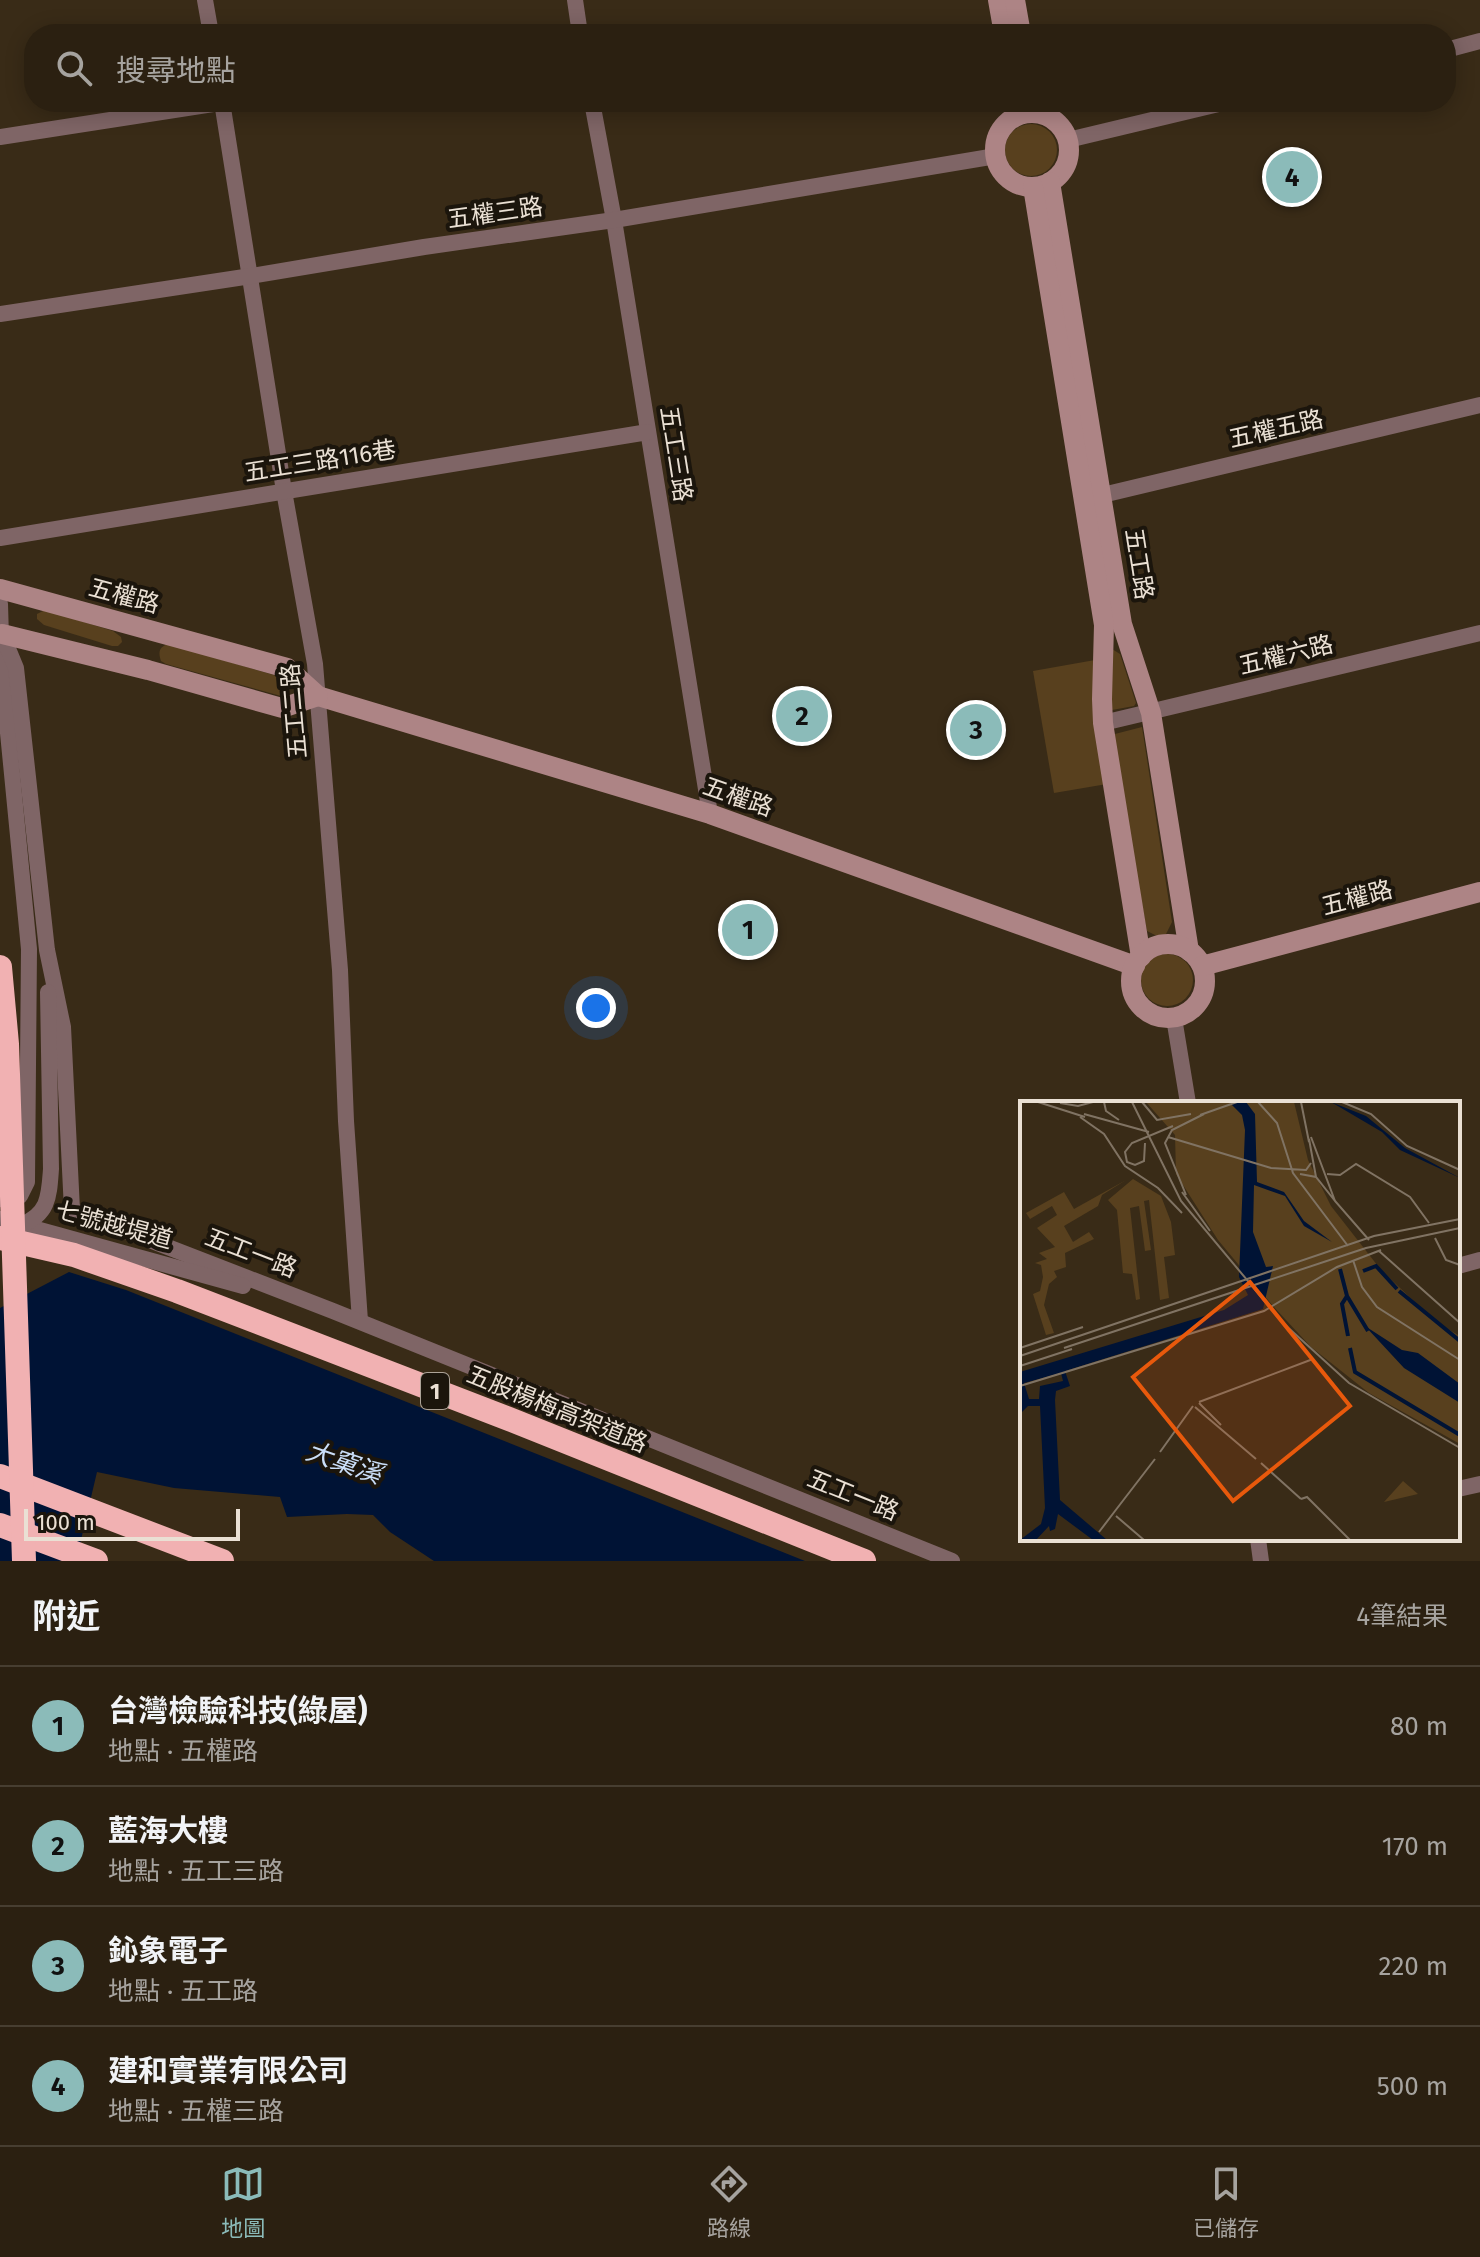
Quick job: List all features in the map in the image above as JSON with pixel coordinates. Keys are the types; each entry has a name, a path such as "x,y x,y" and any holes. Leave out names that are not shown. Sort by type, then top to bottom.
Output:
{"highway":[{"path":"0,967 7,1044 24,1561"},
{"name":"五股楊梅高架道路","path":"10,1231 177,1291 509,1419 864,1561"},
{"path":"0,1476 222,1561"},
{"path":"0,1525 96,1561"}],"street":[{"path":"205,0 209,24"},
{"path":"575,0 579,24"},
{"path":"998,0 1002,24"},
{"path":"1015,0 1019,24"},
{"path":"1456,47 1480,41"},
{"path":"0,137 159,112"},
{"name":"五工二路","path":"225,112 284,491 315,664 340,970 346,1121 360,1321"},
{"name":"五工三路","path":"594,112 710,814"},
{"path":"1020,112 1002,128 997,137 998,164 1016,183 1041,185 1064,169 1069,150 1068,140 1056,122 1036,112"},
{"path":"1068,140 1185,112"},
{"name":"五權三路","path":"0,314 614,220 996,156"},
{"name":"五工路","path":"1041,185 1093,497 1122,624 1151,713 1195,958"},
{"name":"五權五路","path":"1093,497 1480,405"},
{"name":"五工三路116巷","path":"0,538 648,432"},
{"name":"五工路","path":"1093,497 1104,625 1103,723 1138,961"},
{"name":"五權路","path":"0,589 287,668 318,696 710,814 1138,961"},
{"name":"五工一路","path":"0,604 2,634 16,668 38,950 63,1027 72,1210 360,1321 952,1561"},
{"name":"五權六路","path":"1103,723 1480,633"},
{"path":"2,634 148,670 282,708 318,696"},
{"name":"五權路","path":"1195,958 1480,892"},
{"path":"1169,944 1179,946 1195,958 1205,985 1198,1003 1184,1015 1174,1018 1155,1015 1139,1004 1132,985 1138,961 1158,946 1169,944"},
{"name":"七號越堤道","path":"0,1199 20,1196 27,1182 38,950"},
{"name":"七號越堤道","path":"10,1231 36,1219 49,1193 51,1169 38,950"},
{"path":"1174,1018 1188,1101"},
{"name":"七號越堤道","path":"0,1219 10,1231 333,1311"},
{"path":"1460,1265 1480,1260"},
{"path":"1460,1489 1480,1484"},
{"path":"1258,1541 1261,1561"}],"shaded area":[{"path":"1031,124 1050,131 1057,150 1050,169 1031,176 1012,169 1005,150 1012,131"},
{"path":"45,610 113,631 122,642 112,646 44,625 37,619 37,614"},
{"path":"168,644 284,678 290,686 287,693 281,696 166,664 161,661 160,652"},
{"path":"1112,649 1120,654 1136,703 1134,706 1112,710"},
{"path":"1095,660 1107,784 1054,793 1033,671"},
{"path":"1142,727 1172,922 1166,934 1157,936 1147,931 1111,735"},
{"path":"1167,954 1186,961 1193,980 1186,999 1167,1006 1148,999 1141,980 1148,961"}],"water":[{"name":"大窠溪","path":"69,1272 126,1290 805,1561 434,1561 390,1532 373,1515 287,1517 280,1497 174,1488 97,1472 76,1561 0,1561 0,1308"}],"place":[{"name":"建和實業有限公司","path":"1292,177"},
{"name":"藍海大樓","path":"802,716"},
{"name":"鈊象電子","path":"976,730"},
{"name":"台灣檢驗科技(綠屋)","path":"748,930"}]}
